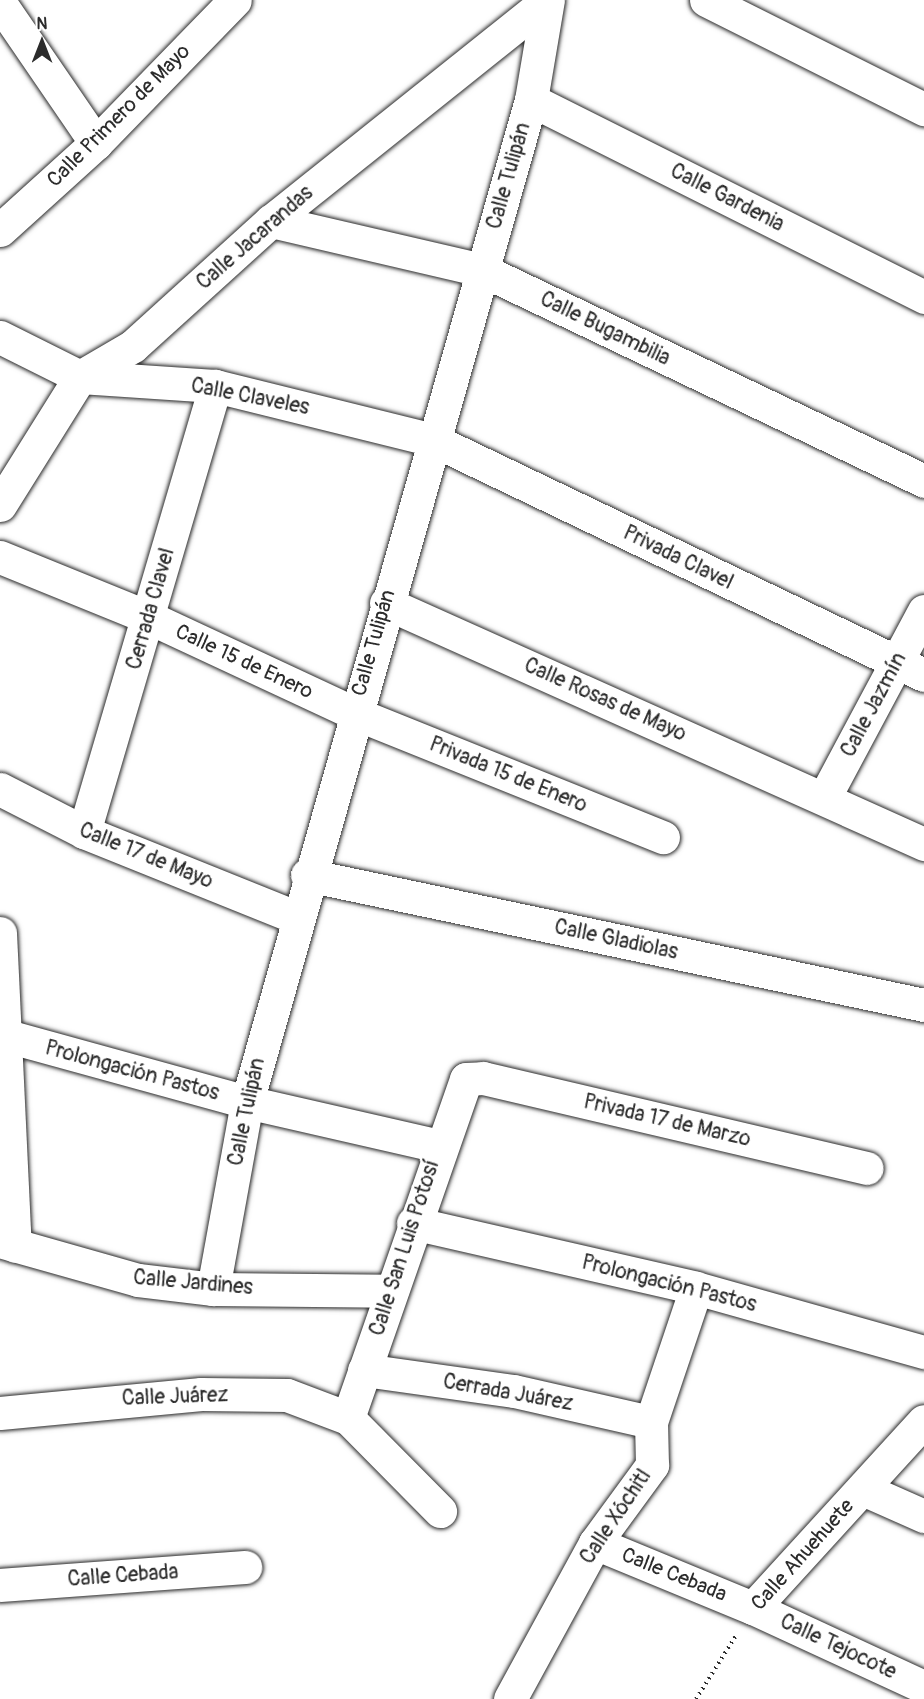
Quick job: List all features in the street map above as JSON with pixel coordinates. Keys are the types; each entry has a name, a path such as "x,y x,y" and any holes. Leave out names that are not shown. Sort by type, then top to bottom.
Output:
{"street":[{"name":"Calle Primero de Mayo","path":"0,230 96,143 235,0"},
{"path":"706,0 924,109"},
{"name":"Calle Tulipán","path":"213,1289 247,1102 307,875 531,100 548,1"},
{"name":"Calle Jacarandas","path":"0,505 80,377 133,346 271,221 548,1"},
{"path":"0,3 96,143"},
{"name":"Calle Gardenia","path":"531,100 924,297"},
{"name":"Calle Bugambilia","path":"271,221 482,270 924,482"},
{"name":"Calle Claveles","path":"0,337 80,377 214,386 433,440"},
{"name":"Cerrada Clavel","path":"84,832 150,618 214,386"},
{"name":"Privada Clavel","path":"433,440 910,669"},
{"name":"Calle 15 de Enero","path":"0,557 150,618 354,713"},
{"name":"Calle Rosas de Mayo","path":"386,603 924,844"},
{"name":"Calle Jazmín","path":"824,798 910,669 924,611"},
{"name":"Privada 15 de Enero","path":"354,713 663,837"},
{"name":"Calle 17 de Mayo","path":"0,789 84,832 296,917"},
{"name":"Calle Gladiolas","path":"307,875 924,1005"},
{"path":"0,933 7,1244"},
{"name":"Prolongación Pastos","path":"3,1035 247,1102 439,1146"},
{"name":"Privada 17 de Marzo","path":"466,1079 483,1078 867,1168"},
{"name":"Calle San Luis Potosí","path":"348,1418 439,1146 466,1079"},
{"name":"Prolongación Pastos","path":"413,1223 696,1288 924,1352"},
{"name":"Calle Jardines","path":"7,1244 138,1280 213,1289 390,1292"},
{"name":"Calle Xóchitl","path":"510,1699 595,1543 652,1465 651,1422 696,1288"},
{"name":"Cerrada Juárez","path":"364,1370 514,1391 651,1422"},
{"name":"Calle Juárez","path":"0,1413 201,1394 287,1395 348,1418"},
{"path":"348,1418 440,1511"},
{"name":"Calle Ahuehuete","path":"753,1608 924,1421"},
{"path":"863,1489 924,1516"},
{"name":"Calle Cebada","path":"595,1543 753,1608"},
{"name":"Calle Cebada","path":"0,1585 245,1567"},
{"name":"Calle Tejocote","path":"753,1608 924,1687"}],"path":[{"name":"Calle Ahuehuete","path":"696,1699 753,1608"}]}
